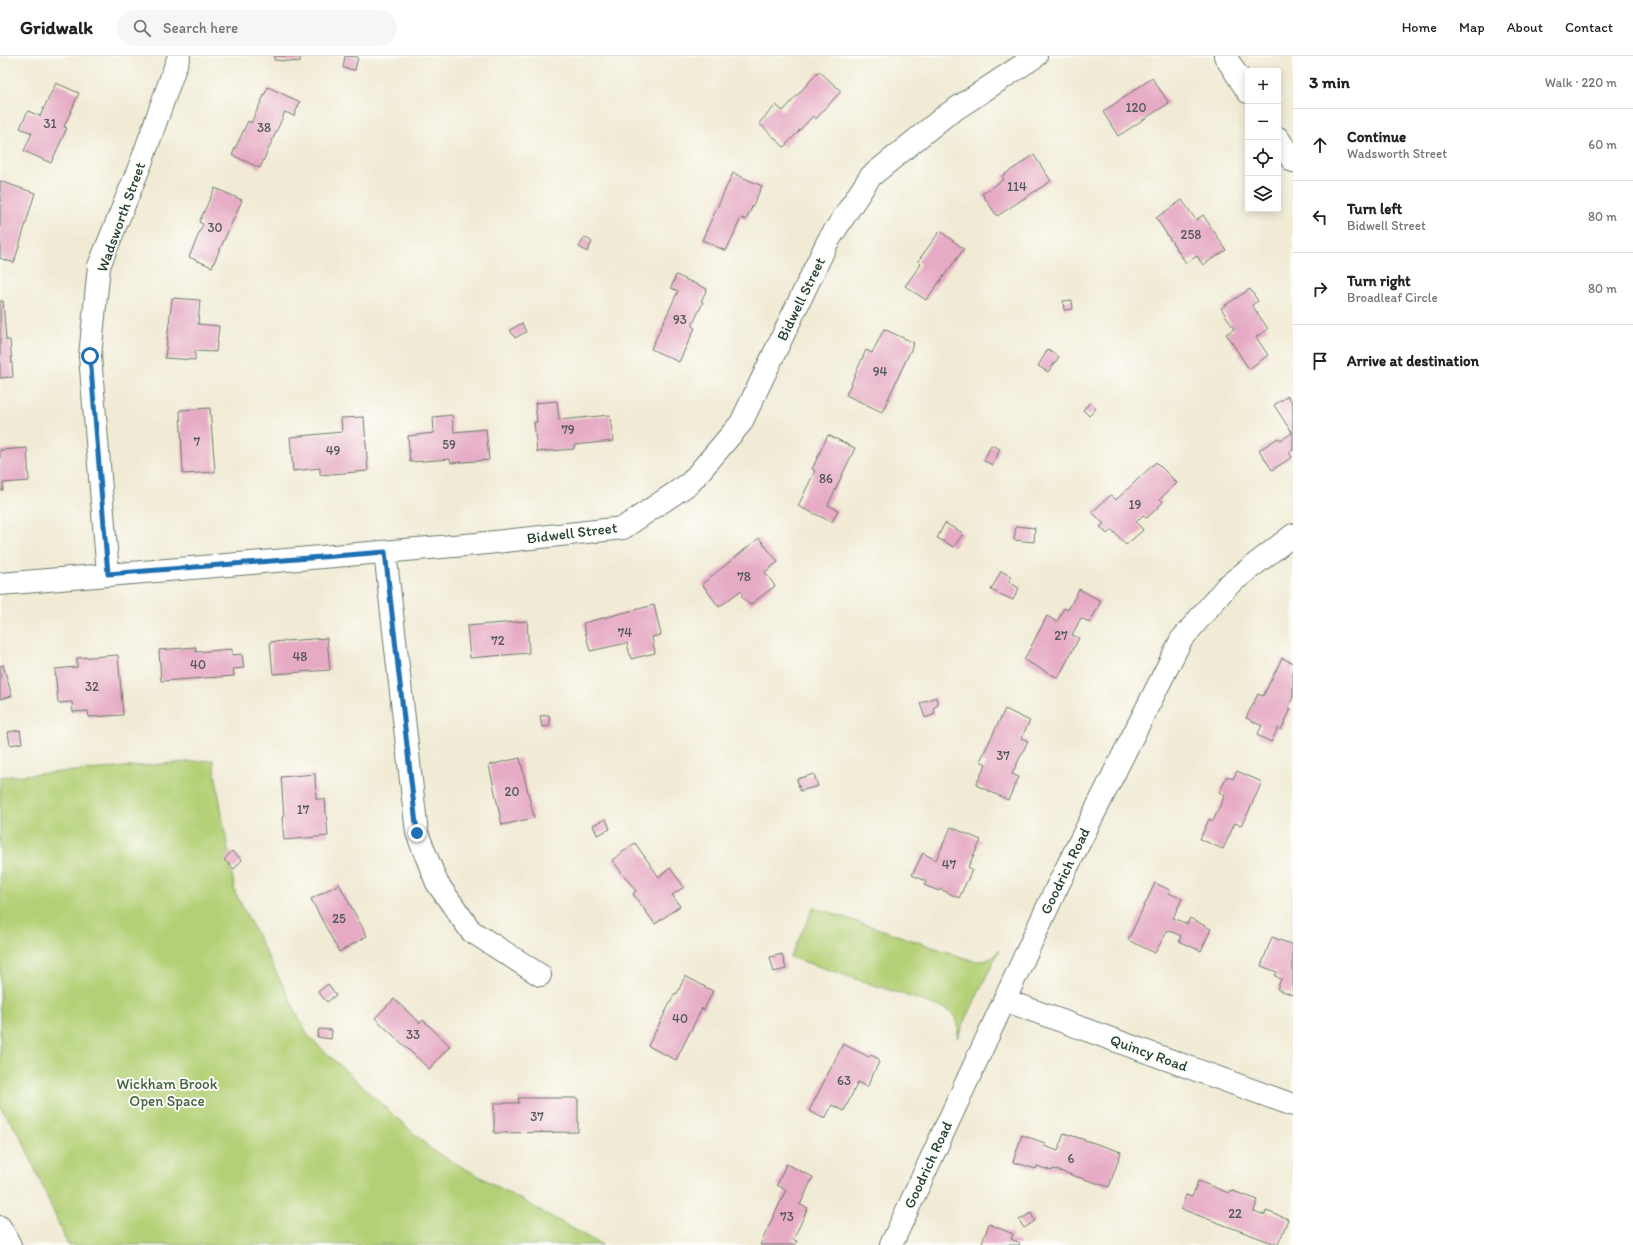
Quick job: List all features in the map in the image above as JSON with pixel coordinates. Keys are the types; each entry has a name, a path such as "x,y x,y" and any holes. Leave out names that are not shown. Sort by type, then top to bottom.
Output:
{"street":[{"name":"Wadsworth Street","path":"108,574 90,356 99,266 141,163 178,56"},
{"name":"Bidwell Street","path":"0,584 477,544 623,528 690,483 741,423 828,241 870,177 945,116 1036,56"},
{"path":"1225,56 1245,87"},
{"path":"1279,140 1293,161"},
{"name":"Goodrich Road","path":"891,1245 1056,889 1181,640 1227,586 1293,535"},
{"path":"385,552 417,833 437,883 471,931 540,975"},
{"name":"Quincy Road","path":"1004,1000 1293,1105"},
{"path":"0,1227 10,1245"}],"green space":[{"name":"Wickham Brook Open Space","path":"213,760 235,892 309,1037 432,1150 602,1245 68,1245 21,1137 0,1107 0,777"},
{"path":"814,907 974,961 988,959 994,956 999,950 957,1038 958,1025 956,1018 946,1009 790,957"}],"building":[{"path":"275,56 300,56 300,62 274,60"},
{"path":"345,56 358,57 355,70 343,68"},
{"path":"819,71 841,91 816,119 813,116 784,147 759,123 776,105 783,111"},
{"path":"1152,78 1169,103 1118,136 1103,112"},
{"path":"56,83 79,93 64,127 67,128 51,163 24,151 32,133 20,128 28,111 40,116"},
{"path":"268,87 300,102 294,116 285,112 260,168 232,155 248,121 251,123"},
{"path":"1034,155 1051,181 997,216 982,194 1004,179 1002,176"},
{"path":"733,173 762,186 746,220 741,218 726,251 702,240"},
{"path":"0,181 35,193 14,263 0,258"},
{"path":"215,188 242,200 212,267 189,257 203,224 199,222"},
{"path":"1182,200 1196,220 1203,215 1226,250 1203,265 1197,256 1186,263 1156,218"},
{"path":"940,231 964,249 926,300 905,286 921,264 918,261"},
{"path":"585,237 592,242 587,252 579,247"},
{"path":"676,275 707,289 692,326 695,328 679,362 651,349 678,291 671,288"},
{"path":"1250,289 1258,301 1252,305 1268,329 1256,337 1268,355 1249,369 1226,334 1234,329 1221,308"},
{"path":"172,298 200,300 198,324 219,326 216,352 195,351 195,360 165,358"},
{"path":"1072,300 1073,309 1064,310 1063,301"},
{"path":"0,301 3,301 6,340 10,340 13,377 0,378"},
{"path":"522,323 526,332 515,338 510,330"},
{"path":"884,329 914,343 882,412 846,395 866,350 872,353"},
{"path":"1048,349 1059,357 1048,372 1038,366"},
{"path":"1288,396 1293,404 1293,450 1289,452 1292,457 1272,470 1259,450 1278,438 1281,440 1292,433 1274,405"},
{"path":"557,401 559,420 610,415 613,441 574,445 574,449 537,452 534,422 537,422 535,403"},
{"path":"1090,403 1096,409 1089,416 1083,410"},
{"path":"210,408 215,472 183,474 180,410"},
{"path":"452,415 454,432 486,429 489,460 451,463 450,459 410,462 408,436 434,433 433,417"},
{"path":"364,417 368,471 320,475 320,468 293,471 290,437 342,432 341,418"},
{"path":"828,435 855,448 828,505 838,510 832,522 798,506 815,471 812,469"},
{"path":"991,445 1000,449 993,465 984,461"},
{"path":"27,448 29,481 3,483 3,490 0,490 0,450"},
{"path":"1156,462 1177,483 1160,499 1163,502 1147,518 1143,515 1136,522 1143,530 1126,545 1112,530 1107,534 1100,527 1104,524 1092,512 1111,495 1116,500"},
{"path":"945,523 963,533 954,547 937,538"},
{"path":"1016,526 1035,528 1034,542 1014,540"},
{"path":"759,538 778,562 765,572 775,586 750,605 741,596 743,594 740,591 719,607 702,584"},
{"path":"1001,571 1011,576 1009,582 1019,588 1013,600 991,590"},
{"path":"1079,589 1101,601 1090,623 1081,618 1072,635 1079,638 1058,678 1024,660 1047,616 1057,622 1064,608 1068,610"},
{"path":"654,605 661,635 652,637 655,653 631,659 627,643 590,651 583,623"},
{"path":"527,621 529,653 470,658 467,626"},
{"path":"327,638 330,670 273,674 270,642"},
{"path":"196,647 196,652 232,649 232,655 242,654 244,668 233,669 234,676 161,681 159,650"},
{"path":"118,655 123,715 89,717 88,711 73,712 72,702 58,703 55,669 77,667 77,658"},
{"path":"1282,658 1293,663 1293,697 1288,708 1291,709 1281,730 1278,728 1271,742 1257,735 1262,726 1246,718 1258,694 1263,696"},
{"path":"3,665 12,696 0,699 0,666"},
{"path":"936,697 938,705 933,708 935,714 925,718 920,703"},
{"path":"1005,709 1030,721 1021,738 1028,741 1012,774 1019,777 1008,800 976,785 986,764 980,761"},
{"path":"549,715 550,726 542,727 540,716"},
{"path":"20,730 22,743 10,745 8,732"},
{"path":"520,758 534,818 502,825 489,765"},
{"path":"1237,771 1262,782 1247,815 1241,825 1235,823 1223,849 1200,839 1209,819 1213,821 1225,795 1219,792 1227,776 1233,779"},
{"path":"315,774 316,799 325,799 328,836 284,840 281,777"},
{"path":"814,774 818,786 800,791 797,779"},
{"path":"606,819 610,829 597,835 593,825"},
{"path":"951,827 981,840 968,867 972,870 959,898 940,889 939,891 924,885 926,881 912,875 923,853 936,860"},
{"path":"635,843 659,877 670,868 684,887 672,895 680,906 655,924 633,894 636,891 612,860"},
{"path":"232,851 242,860 234,869 224,860"},
{"path":"1155,883 1170,890 1169,893 1182,899 1173,918 1187,924 1190,918 1211,929 1201,951 1179,941 1181,936 1168,930 1155,953 1128,940"},
{"path":"339,884 367,936 339,952 311,899"},
{"path":"1272,937 1293,945 1293,995 1277,989 1281,979 1275,976 1277,972 1261,966"},
{"path":"782,954 786,969 774,972 770,957"},
{"path":"685,976 713,991 704,1010 702,1008 676,1060 648,1046 675,993 677,994"},
{"path":"328,984 336,995 327,1002 318,992"},
{"path":"394,999 420,1023 423,1020 450,1046 429,1069 375,1018"},
{"path":"319,1029 332,1030 331,1039 317,1037"},
{"path":"843,1044 869,1057 871,1055 879,1059 879,1062 867,1087 858,1082 844,1111 832,1105 825,1119 809,1111"},
{"path":"518,1098 578,1098 578,1132 494,1133 494,1103 519,1103"},
{"path":"1064,1133 1121,1152 1109,1187 1053,1169 1052,1171 1037,1166 1036,1169 1013,1162 1022,1135 1045,1143 1044,1146 1058,1151"},
{"path":"786,1164 813,1177 800,1205 808,1208 793,1240 797,1241 795,1245 760,1245 786,1190 777,1185"},
{"path":"1198,1181 1229,1193 1230,1190 1258,1200 1254,1211 1265,1215 1266,1211 1288,1219 1278,1245 1181,1209 1186,1195 1192,1197"},
{"path":"1031,1213 1035,1221 1024,1228 1019,1220"},
{"path":"989,1224 1013,1234 1011,1239 1020,1243 1019,1245 981,1245"}],"route":[{"path":"90,356 108,574 385,552 417,833"}]}
